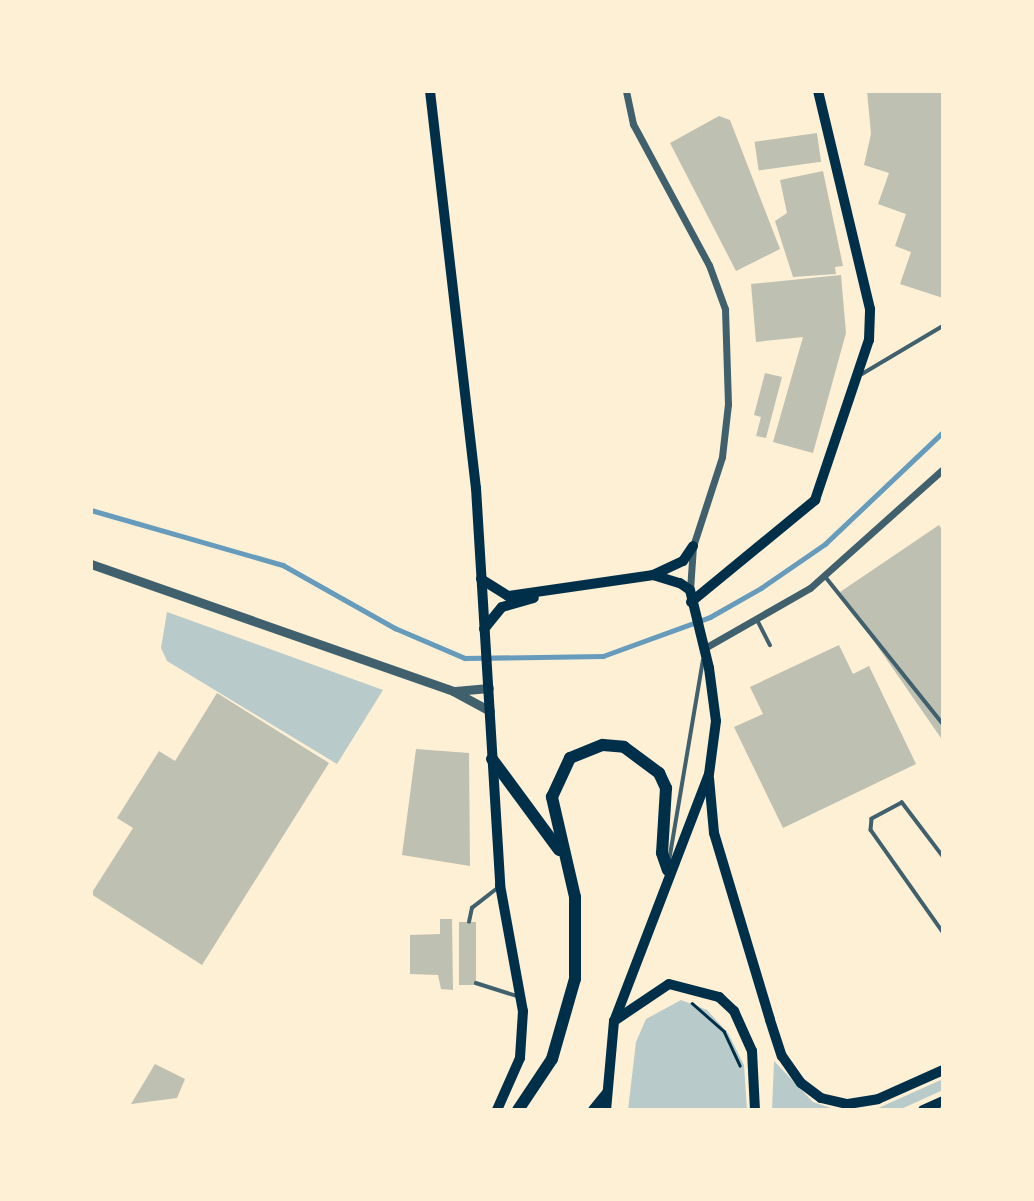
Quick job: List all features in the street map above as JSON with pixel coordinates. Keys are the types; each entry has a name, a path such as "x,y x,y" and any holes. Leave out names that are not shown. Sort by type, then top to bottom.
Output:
{"highway":[{"path":"519,1110 541,1078 563,1033 575,979 575,897 563,856 552,797 556,777 588,748 624,747 644,756 666,788 662,853 668,870"},
{"path":"492,759 563,856"}],"main road":[{"path":"430,91 460,315 489,688 500,885 520,996 524,1036 510,1086 497,1110"},
{"path":"691,605 815,500 860,375 870,309 818,91"},
{"path":"484,633 502,607 537,596 653,575 683,561 693,547"},
{"path":"653,575 690,590 716,721 709,774 714,833 782,1056 802,1083 821,1098 848,1104 878,1099 943,1070"},
{"path":"481,579 503,596 537,596"},
{"path":"607,1110 614,1021 668,870 709,774"},
{"path":"614,1021 669,984 719,997 734,1011 752,1051 755,1110"},
{"path":"510,1086 519,1110"},
{"path":"593,1110 607,1092"},
{"path":"923,1110 943,1101"}],"street":[{"path":"626,91 633,124 709,265 725,309 728,404 722,457 693,547 690,590"},
{"path":"704,652 758,621 825,576 943,469"},
{"path":"91,564 453,691 490,711"},
{"path":"453,691 489,688"}],"lane":[{"path":"860,375 943,326"},
{"path":"825,576 943,724"},
{"path":"758,621 770,645"},
{"path":"668,870 704,652"},
{"path":"943,857 902,803 872,819 872,830 943,932"},
{"path":"469,922 472,908 500,885"},
{"path":"476,983 520,996"}],"path":[{"path":"681,996 724,1031 742,1070"}],"shaded area":[{"path":"167,612 383,690 337,764 167,661 161,648"},
{"path":"681,1000 707,1010 728,1033 744,1065 747,1110 628,1110 636,1042 646,1019"},
{"path":"774,1061 813,1102 837,1110 772,1110"},
{"path":"943,1079 943,1090 899,1110 874,1110"}],"building":[{"path":"867,91 943,91 943,298 900,284 911,252 895,246 906,214 878,204 889,173 864,165 871,134"},
{"path":"719,116 730,120 780,249 736,271 670,143"},
{"path":"817,133 821,162 759,170 755,142"},
{"path":"823,171 843,266 835,267 836,274 793,277 775,221 787,213 780,180"},
{"path":"841,275 846,333 813,453 773,442 803,337 756,342 751,284"},
{"path":"765,373 782,377 766,438 756,436 761,417 754,415"},
{"path":"939,525 943,531 943,741 840,592"},
{"path":"839,645 853,674 869,666 916,764 783,828 734,727 763,714 750,687"},
{"path":"217,693 329,763 202,965 91,894 133,828 117,818 159,751 175,761"},
{"path":"416,749 469,753 470,866 402,855"},
{"path":"440,919 452,919 453,990 441,989 438,975 410,974 410,935 440,934"},
{"path":"459,922 476,922 476,985 459,985"},
{"path":"155,1064 185,1079 177,1098 131,1104"}],"waterway":[{"path":"91,510 283,565 395,628 465,658 603,656 710,617 761,588 825,544 943,432"}]}
